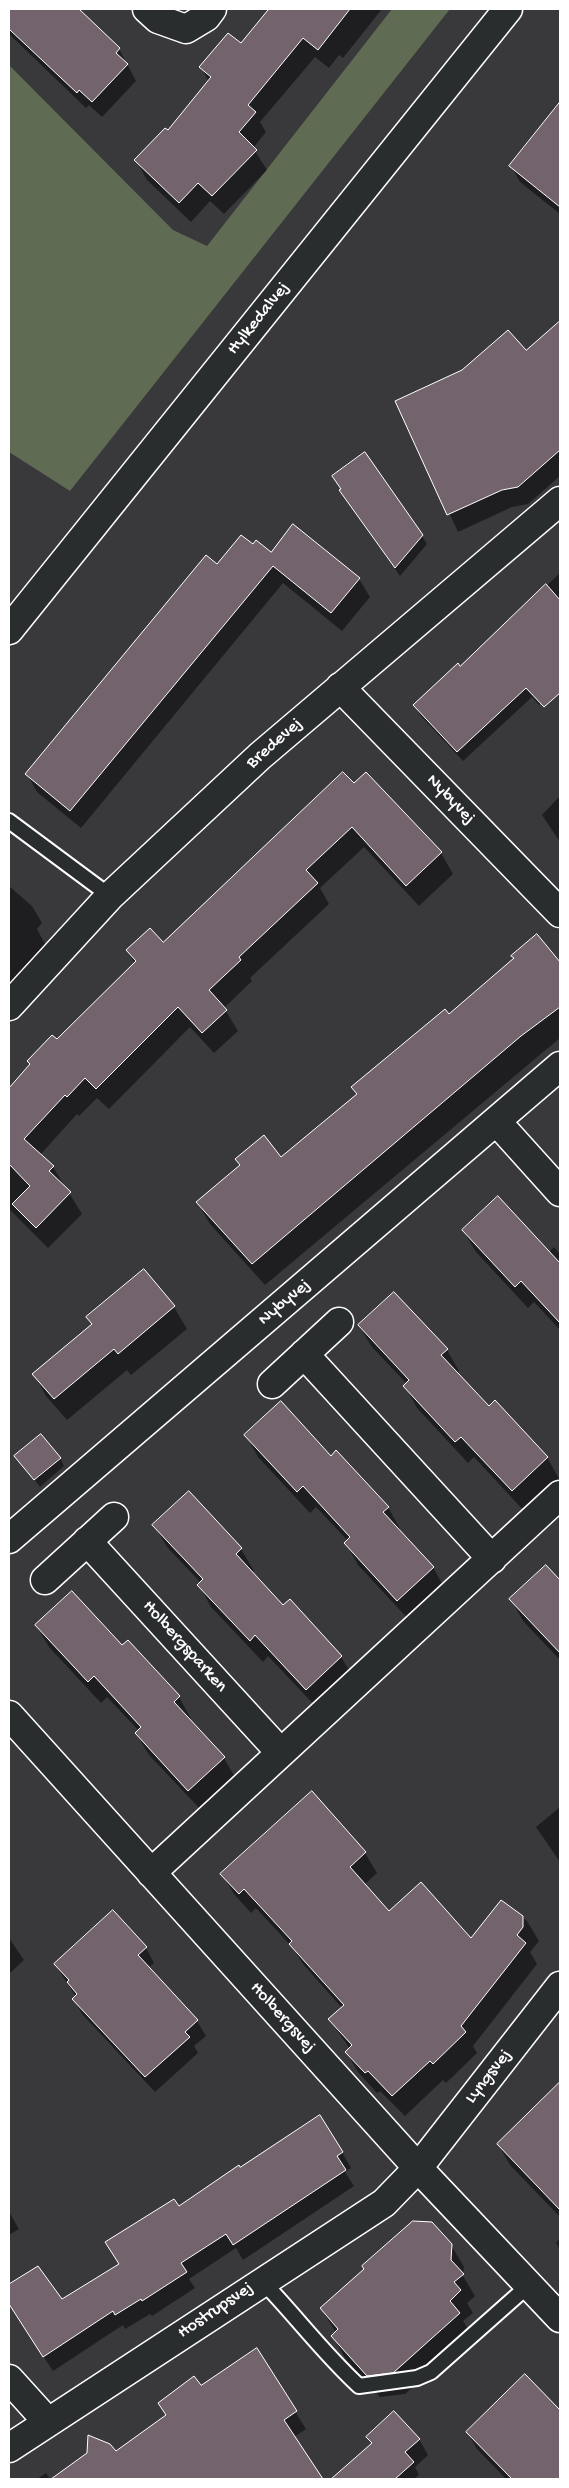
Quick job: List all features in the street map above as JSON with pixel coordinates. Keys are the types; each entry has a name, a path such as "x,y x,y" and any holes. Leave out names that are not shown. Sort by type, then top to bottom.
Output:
{"street":[{"path":"147,9 158,19 186,29 206,16 212,9"},
{"name":"Hylkedalvej","path":"9,630 508,9"},
{"name":"Bredevej","path":"9,1006 110,896 260,756 560,500"},
{"name":"Nybyvej","path":"340,688 560,913"},
{"name":"Nybyvej","path":"9,1539 560,1066"},
{"path":"497,1122 560,1192"},
{"path":"272,1384 339,1322"},
{"path":"304,1354 492,1559"},
{"path":"151,1874 492,1559 557,1504"},
{"path":"45,1580 114,1516"},
{"name":"Holbergsparken","path":"87,1541 281,1754"},
{"name":"Holbergsvej","path":"9,1715 418,2168 560,2318"},
{"name":"Lyngsvej","path":"418,2168 560,1986"},
{"name":"Hostrupsvej","path":"9,2448 384,2203 418,2168"},
{"path":"9,2379 48,2421"}],"lane":[{"path":"9,821 110,896"},
{"path":"262,2281 303,2324 337,2366 359,2386 417,2378 431,2372 529,2285"}],"green space":[{"path":"392,9 450,9 70,491 9,452 9,65 173,230 207,246"}],"building":[{"path":"9,9 79,9 120,48 116,53 128,64 92,102 79,90 77,93 9,29"},
{"path":"266,9 350,9 318,50 303,38 248,105 256,112 239,132 257,150 212,196 198,183 179,203 134,160 165,128 168,130 211,77 199,67 228,33 241,43 268,10"},
{"path":"560,102 560,207 509,166"},
{"path":"560,321 560,450 518,487 502,490 447,515 395,401 462,370 508,330 526,350"},
{"path":"365,452 423,535 395,568 339,490 341,489 332,476"},
{"path":"293,524 360,578 331,613 273,566 70,811 25,774 206,555 217,564 241,535 253,544 256,540 271,552"},
{"path":"546,584 560,600 560,693 544,707 526,688 457,752 413,705 458,663 460,666"},
{"path":"343,772 354,783 366,772 442,852 406,886 352,827 306,870 318,883 239,957 241,960 209,990 227,1010 202,1033 178,1007 96,1089 85,1078 67,1097 65,1095 24,1139 54,1166 49,1171 71,1192 36,1228 12,1204 30,1186 9,1164 9,1088 30,1064 27,1061 52,1035 57,1039 136,961 126,950 150,928 163,942"},
{"path":"537,934 560,962 560,1007 521,1036 252,1264 196,1202 240,1165 235,1159 264,1135 281,1157 357,1094 351,1087 445,1009 449,1014 514,958 511,956"},
{"path":"498,1196 560,1263 560,1323 521,1281 515,1287 462,1230"},
{"path":"144,1269 175,1306 118,1354 114,1349 54,1399 32,1374 92,1324 86,1317"},
{"path":"394,1292 448,1349 441,1355 489,1406 495,1400 548,1457 512,1491 461,1437 455,1442 403,1386 409,1380 358,1325"},
{"path":"281,1401 331,1456 336,1450 389,1507 383,1512 434,1567 397,1601 344,1543 350,1537 303,1486 297,1492 244,1435"},
{"path":"41,1434 61,1458 34,1480 14,1456"},
{"path":"189,1491 242,1548 236,1554 283,1605 290,1599 342,1656 306,1690 255,1635 250,1641 197,1585 203,1579 152,1525"},
{"path":"546,1565 560,1580 560,1653 509,1599"},
{"path":"72,1591 122,1645 128,1640 180,1696 174,1702 225,1757 188,1791 135,1733 141,1727 94,1676 88,1682 35,1625"},
{"path":"312,1791 366,1852 350,1867 389,1911 421,1882 471,1938 501,1900 523,1916 523,1927 517,1935 526,1943 461,2026 466,2032 433,2064 430,2061 392,2096 368,2071 365,2073 345,2052 352,2045 328,2019 344,2005 289,1944 292,1941 244,1889 239,1894 220,1874"},
{"path":"113,1910 147,1947 138,1955 198,2020 185,2032 190,2037 145,2077 72,1999 77,1994 67,1982 69,1980 54,1964"},
{"path":"560,2082 560,2210 497,2144"},
{"path":"320,2115 343,2152 337,2156 346,2170 233,2245 226,2234 181,2263 187,2272 142,2301 141,2299 115,2315 113,2311 43,2357 9,2304 9,2284 38,2266 62,2299 119,2264 105,2242 174,2199 179,2206 239,2165 240,2167"},
{"path":"413,2221 432,2222 452,2244 451,2260 464,2274 454,2282 461,2290 450,2301 460,2313 393,2373 367,2376 331,2336 338,2329 320,2308 364,2269 362,2266"},
{"path":"257,2348 297,2411 284,2420 323,2479 51,2479 87,2453 88,2435 110,2444 116,2451 166,2415 158,2403 194,2376 201,2385"},
{"path":"525,2374 560,2410 560,2479 512,2479 466,2432"},
{"path":"394,2411 420,2439 405,2452 414,2462 395,2479 331,2479 372,2443 366,2437"}]}
